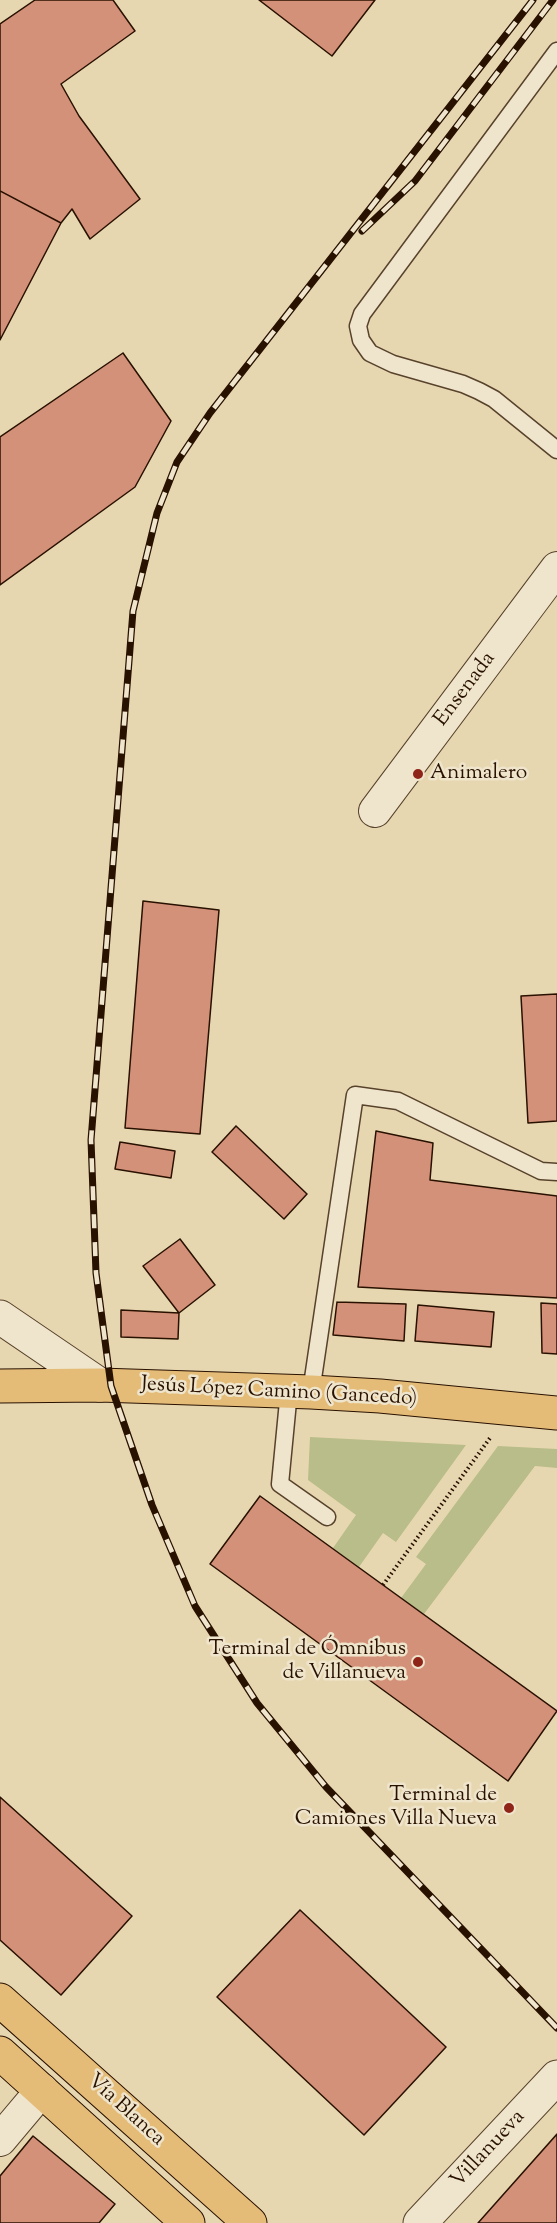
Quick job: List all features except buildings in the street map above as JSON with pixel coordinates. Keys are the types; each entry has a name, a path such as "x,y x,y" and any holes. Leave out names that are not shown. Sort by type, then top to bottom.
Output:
{"main road":[{"name":"Jesús López Camino (Gancedo)","path":"0,1386 100,1385 300,1392 380,1396 557,1413"},
{"name":"Vía Blanca","path":"0,2000 250,2223"},
{"name":"Vía Blanca","path":"0,2053 188,2223"}],"street":[{"name":"Ensenada","path":"375,811 557,568"},
{"path":"0,1317 100,1385"},
{"name":"Villanueva","path":"420,2223 557,2077"},
{"path":"0,2140 42,2090"}],"lane":[{"path":"557,51 362,314 358,326 361,340 370,353 393,363 463,384 494,399 557,450"},
{"path":"327,1517 280,1484 300,1392 354,1095 398,1101 541,1171 557,1172"}],"path":[{"path":"383,1585 511,1408"}],"green space":[{"path":"310,1437 466,1445 396,1542 383,1533 359,1567 333,1548 356,1515 308,1480"},
{"path":"498,1446 557,1449 557,1468 535,1466 424,1614 401,1598 426,1564 416,1557"}],"railway":[{"path":"533,0 210,413 177,462 157,513 133,611 91,1140 96,1273 111,1386 152,1505 195,1606 257,1703 326,1787 557,2028"},
{"path":"362,231 415,181 553,0"}],"place":[{"name":"Animalero","path":"418,774"},
{"name":"Terminal de Ómnibus de Villanueva","path":"418,1662"},
{"name":"Terminal de Camiones Villa Nueva","path":"509,1808"}]}
